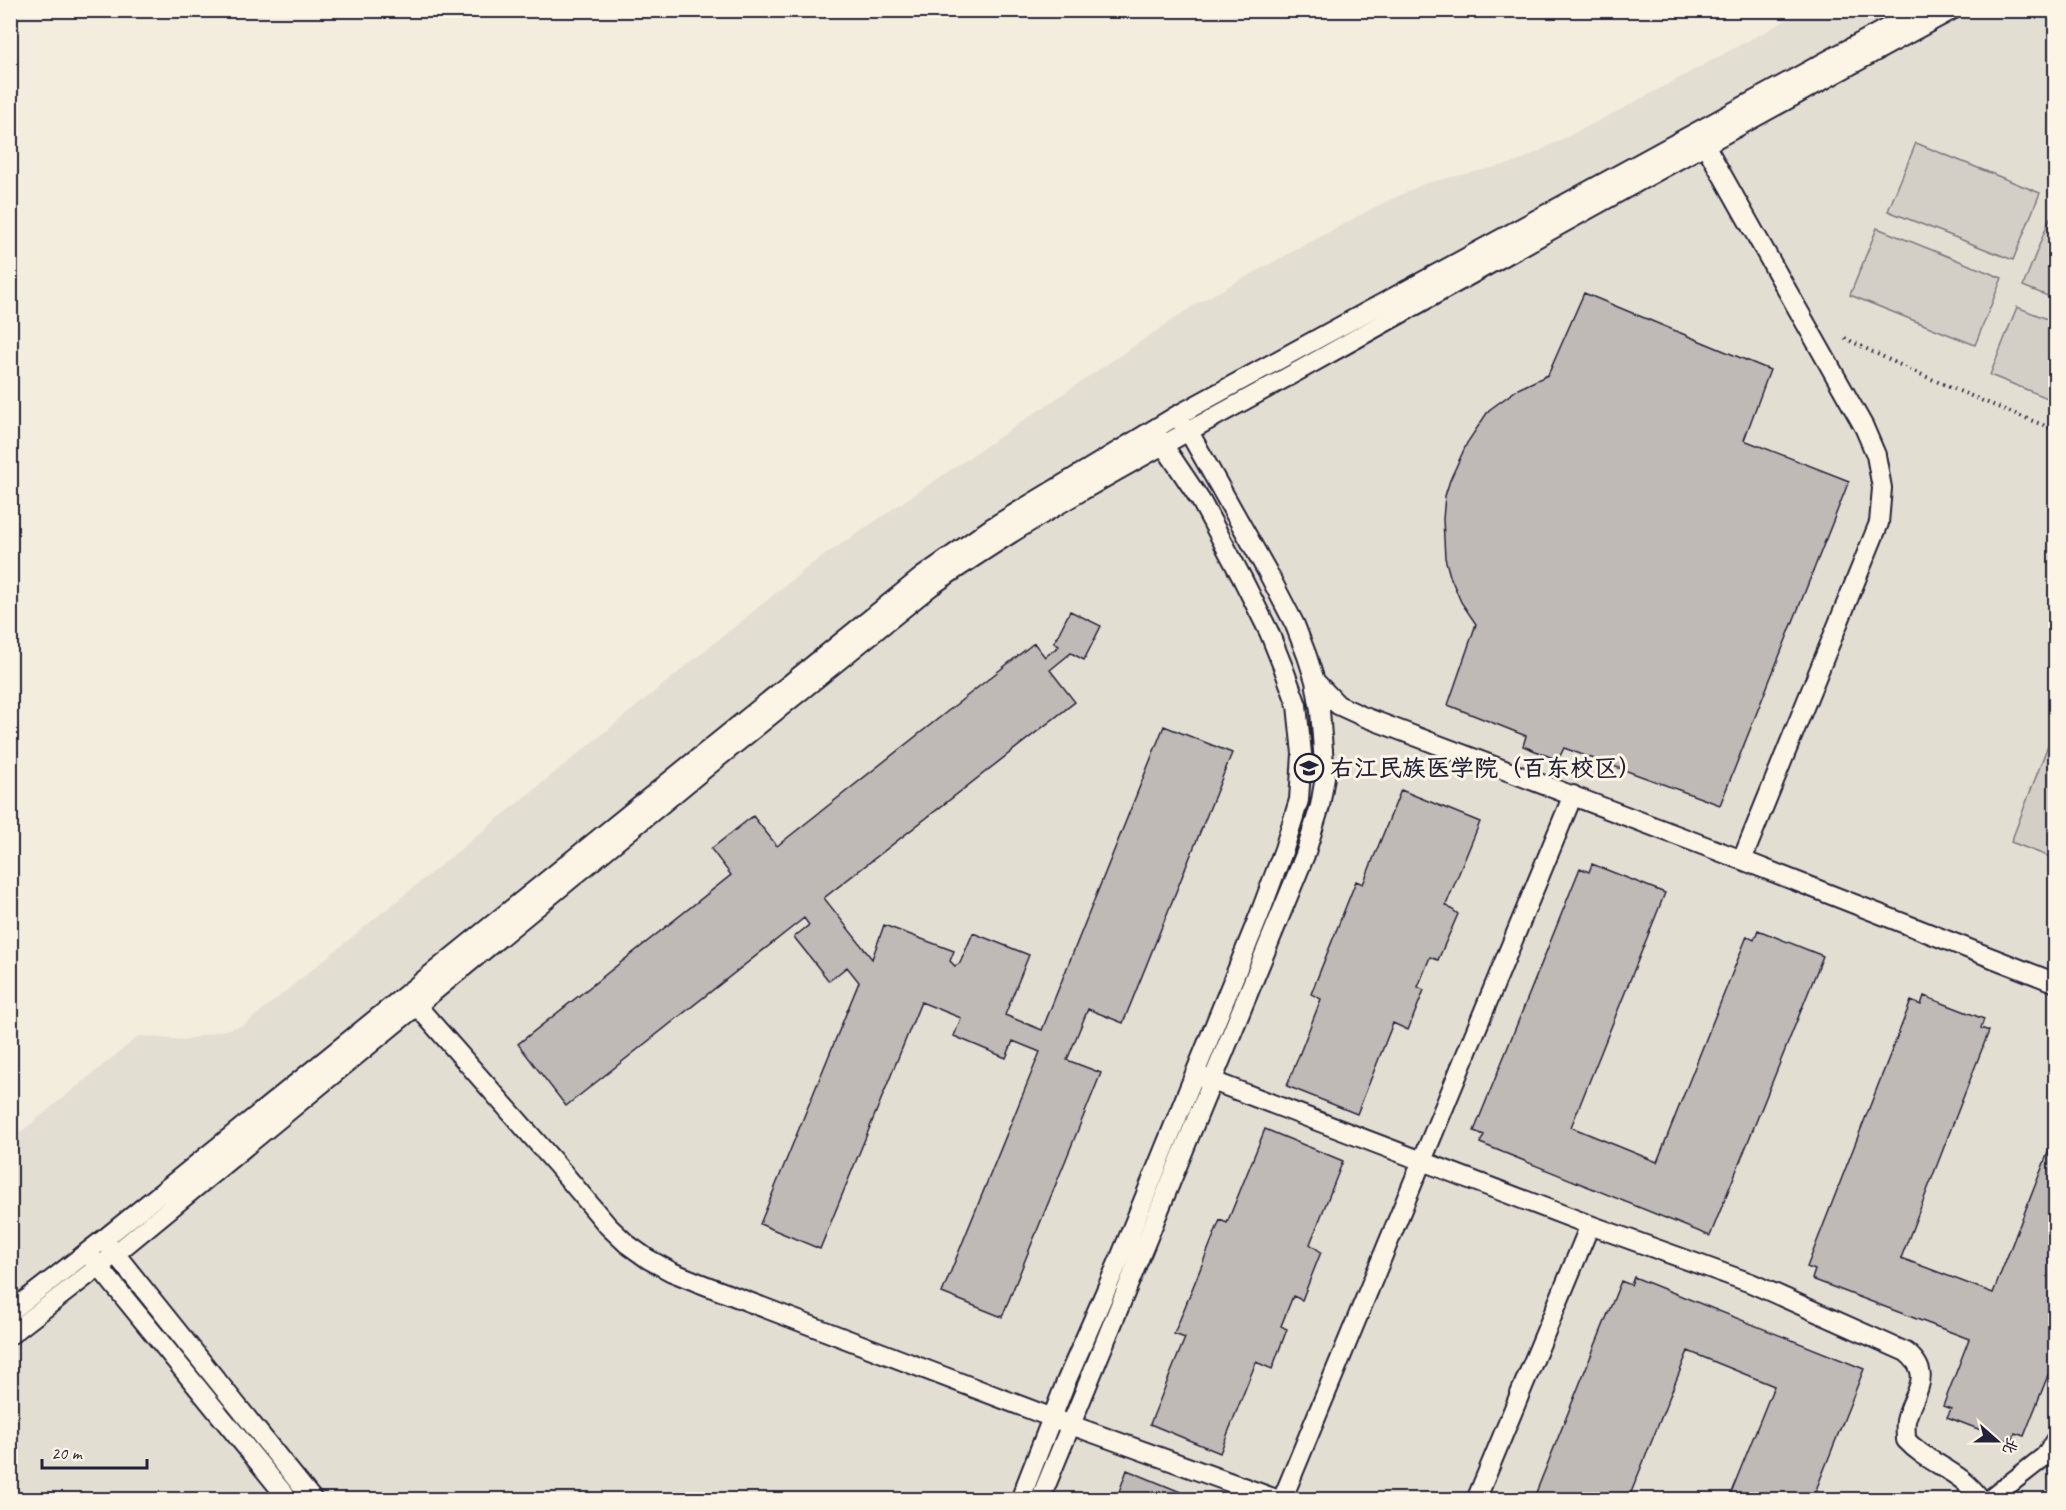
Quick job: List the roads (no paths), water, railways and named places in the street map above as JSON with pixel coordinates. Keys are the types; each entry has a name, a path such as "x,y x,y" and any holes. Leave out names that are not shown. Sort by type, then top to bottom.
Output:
{"lane":[{"path":"10,1335 93,1259 104,1239 413,1000 930,587 1002,538 1702,138 1920,10"},
{"path":"10,1312 93,1259 115,1254 688,764 923,576 991,528 1176,416 1702,138 1952,10"},
{"path":"1702,138 1864,427 1876,455 1882,488 1879,523 1742,860"},
{"path":"1040,1500 1305,855 1320,806 1325,777 1320,710 1307,656 1267,572 1189,432 1176,416"},
{"path":"1020,1500 1260,916 1299,800 1302,754 1297,705 1269,632 1201,501 1154,430"},
{"path":"1314,681 1338,705 1362,716 1742,860 2055,983"},
{"path":"413,1000 608,1226 648,1259 702,1284 1071,1425 1281,1500 1573,795"},
{"path":"1196,1074 1590,1225 1751,1283 1906,1352 1917,1360 1921,1374 1906,1421 1906,1440 1916,1451 1964,1480 1981,1500"},
{"path":"1476,1500 1590,1225"},
{"path":"104,1239 313,1500"},
{"path":"93,1259 289,1500"},
{"path":"1989,1500 2045,1456 2055,1439"}],"place":[{"name":"右江民族医学院（百东校区）","path":"1309,768"}]}
